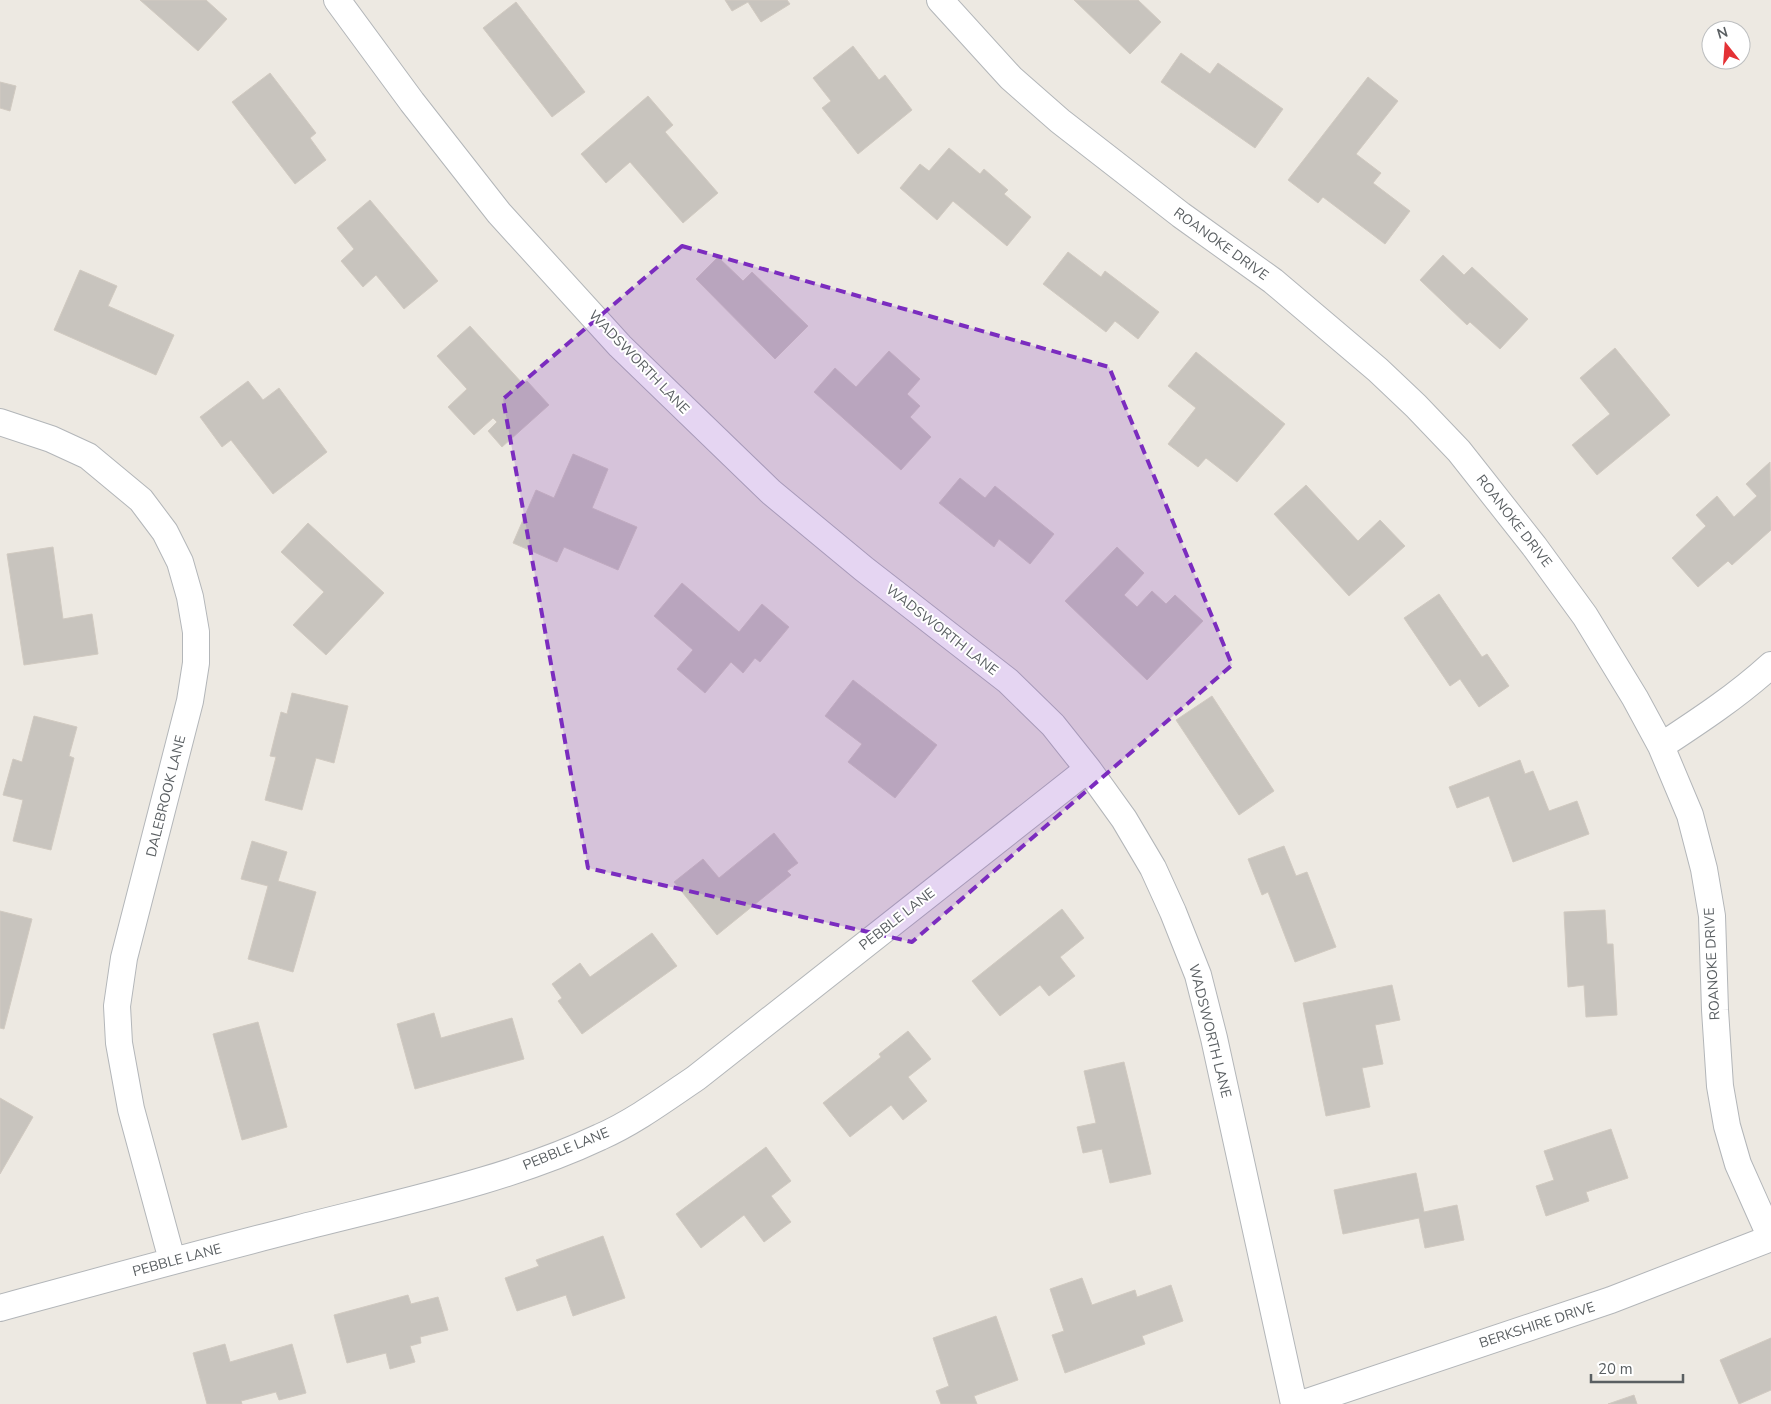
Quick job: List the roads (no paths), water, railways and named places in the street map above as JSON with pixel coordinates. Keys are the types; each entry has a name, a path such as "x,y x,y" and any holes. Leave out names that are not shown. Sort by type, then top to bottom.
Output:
{"street":[{"name":"WADSWORTH LANE","path":"337,0 412,102 499,213 620,346 771,492 864,569 1008,681 1053,725 1124,818 1153,868 1174,912 1198,975 1214,1038 1294,1404"},
{"name":"ROANOKE DRIVE","path":"940,0 1011,78 1060,121 1181,215 1273,281 1378,370 1416,406 1459,452 1496,496 1585,616 1635,698 1661,746 1690,815 1704,869 1712,916 1720,1086 1738,1164 1771,1238"},
{"name":"DALEBROOK LANE","path":"0,422 51,439 88,456 142,500 165,532 180,562 190,597 196,632 196,663 190,700 124,958 117,1006 119,1043 131,1109 172,1260"},
{"path":"1661,746 1709,714 1771,665"},
{"name":"PEBBLE LANE","path":"0,1308 172,1260 440,1192 527,1166 600,1137 648,1110 696,1078 1088,769"},
{"name":"BERKSHIRE DRIVE","path":"1300,1404 1611,1300 1771,1238"}]}
